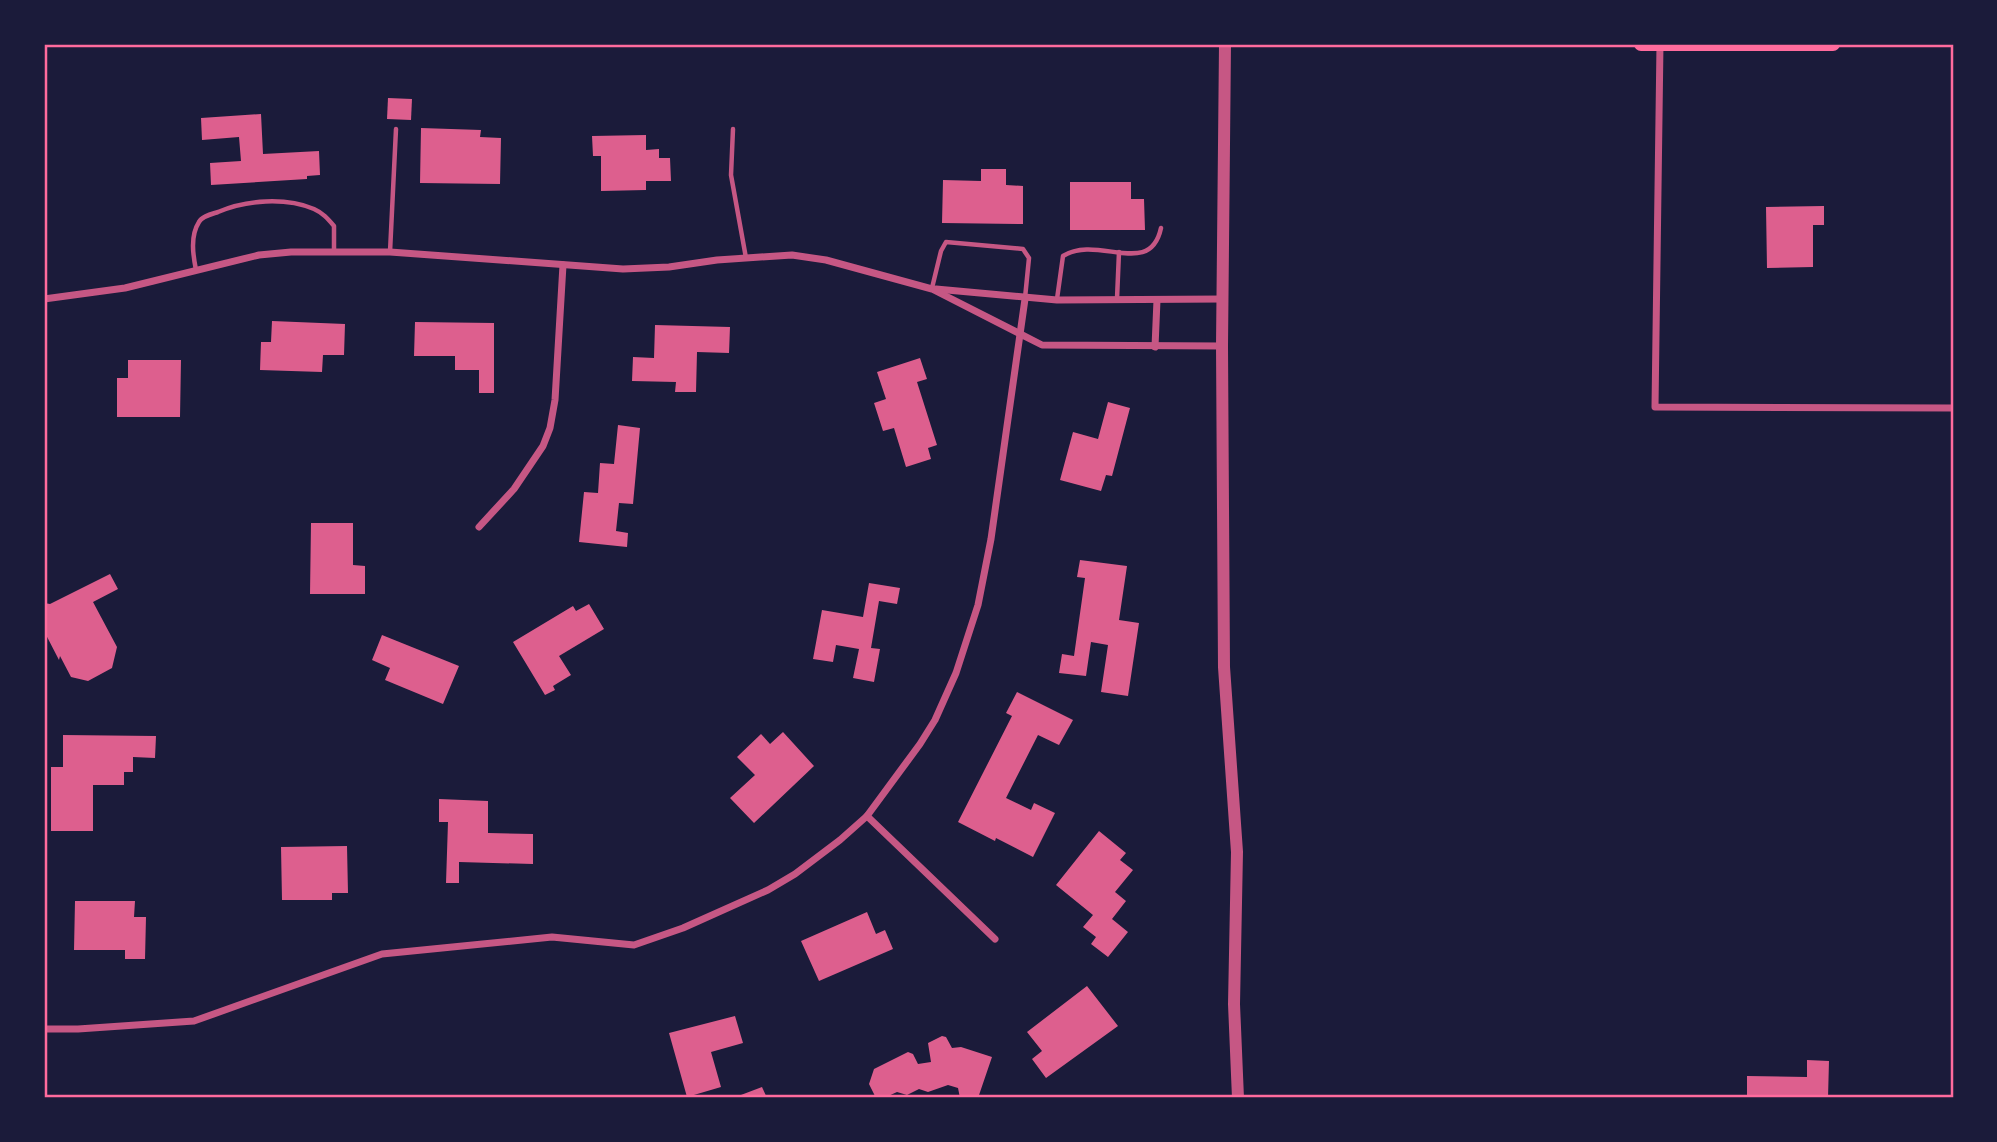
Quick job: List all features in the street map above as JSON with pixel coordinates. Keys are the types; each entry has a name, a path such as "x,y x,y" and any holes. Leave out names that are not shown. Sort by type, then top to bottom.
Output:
{"main road":[{"path":"1641,44 1833,44"}],"street":[{"path":"1224,44 1224,667 1237,852 1234,1004 1238,1098"},
{"path":"1660,44 1655,407 1953,408"},
{"path":"44,299 125,288 260,255 390,252 634,268 792,255 826,260 932,289 1042,345 1222,346"},
{"path":"479,527 514,489 543,446 550,428 555,400 563,265"},
{"path":"932,289 1025,299 1223,299"},
{"path":"44,1029 194,1021 382,954 552,937 634,945 683,928 768,890 831,847 867,816 920,744 935,720 956,673 978,605 991,539 1025,299"},
{"path":"1156,347 1157,300"},
{"path":"867,816 995,939"}],"lane":[{"path":"390,252 396,129"},
{"path":"733,129 730,174 746,258"},
{"path":"196,271 192,249 199,222 205,216 246,203 290,204 312,208 324,214 334,226 334,252"},
{"path":"1057,300 1063,256 1073,249 1141,254 1154,247 1161,228"},
{"path":"932,289 941,251 946,242 974,243 1023,249 1029,258 1025,299"},
{"path":"1117,300 1119,251"}],"building":[{"path":"388,98 412,99 411,120 387,119"},
{"path":"261,114 263,154 319,151 320,175 307,176 307,179 211,185 210,163 241,161 239,137 202,140 201,118"},
{"path":"421,128 481,130 480,137 501,138 500,184 420,183"},
{"path":"646,135 646,150 659,149 659,158 670,158 671,181 646,181 646,190 601,191 601,156 593,156 592,136"},
{"path":"981,169 1006,169 1006,185 1023,186 1023,224 942,223 943,180 981,181"},
{"path":"1070,182 1131,182 1131,199 1144,199 1145,230 1070,230"},
{"path":"1824,206 1824,225 1813,225 1813,267 1767,268 1766,207"},
{"path":"272,321 345,324 344,355 323,355 322,372 260,370 261,342 271,342"},
{"path":"415,322 494,323 494,393 479,393 479,370 455,370 455,356 414,356"},
{"path":"655,325 730,327 729,353 697,352 696,392 675,392 676,382 632,381 633,357 654,358"},
{"path":"920,358 927,379 917,382 937,445 928,448 931,459 906,467 894,428 883,431 874,403 886,399 877,372"},
{"path":"128,360 181,360 180,417 117,417 117,378 128,378"},
{"path":"1108,402 1130,408 1112,476 1106,475 1101,491 1060,480 1073,432 1098,439"},
{"path":"618,425 640,428 633,504 619,503 616,531 628,533 627,547 579,542 584,492 598,493 600,463 614,464"},
{"path":"311,523 353,523 353,565 365,566 365,594 310,594"},
{"path":"1080,560 1127,566 1119,620 1139,623 1128,696 1101,692 1108,645 1091,642 1086,676 1059,673 1062,654 1074,656 1085,578 1077,577"},
{"path":"110,574 118,589 93,602 117,647 112,668 88,681 71,677 44,631 44,603 50,604"},
{"path":"869,583 900,588 897,604 879,601 871,648 880,649 874,682 853,678 859,649 836,645 833,662 813,659 822,610 863,617"},
{"path":"589,604 604,629 559,656 571,675 553,686 555,690 545,695 513,642 573,606 576,611"},
{"path":"382,635 459,666 443,704 385,680 390,668 372,660"},
{"path":"1017,692 1073,720 1059,745 1038,735 1006,798 1031,810 1034,803 1055,813 1033,857 958,822 1012,716 1006,713"},
{"path":"783,732 814,766 754,823 730,798 755,775 737,757 761,734 770,744"},
{"path":"63,735 156,736 155,758 133,757 133,772 124,772 124,785 93,785 93,831 51,831 51,767 63,767"},
{"path":"439,799 488,801 488,833 533,834 533,864 459,862 459,883 446,883 448,822 439,822"},
{"path":"1099,831 1126,853 1120,860 1133,870 1115,892 1126,901 1112,919 1128,932 1108,957 1091,944 1096,937 1083,927 1093,915 1056,885"},
{"path":"347,846 348,893 332,893 332,900 282,900 281,847"},
{"path":"75,901 135,901 134,917 146,917 145,959 125,959 125,950 74,950"},
{"path":"867,912 876,934 885,930 893,949 819,981 801,941"},
{"path":"1087,986 1118,1026 1046,1078 1032,1059 1042,1051 1027,1032"},
{"path":"735,1016 743,1043 711,1052 721,1087 687,1097 669,1033"},
{"path":"942,1036 946,1037 952,1048 961,1047 992,1057 978,1098 960,1098 958,1088 948,1085 928,1092 919,1089 907,1095 897,1092 884,1098 876,1098 869,1084 874,1069 908,1052 913,1054 918,1064 931,1062 928,1043"},
{"path":"1807,1060 1829,1061 1828,1098 1747,1098 1747,1076 1807,1077"},
{"path":"762,1087 767,1098 733,1098"}]}
